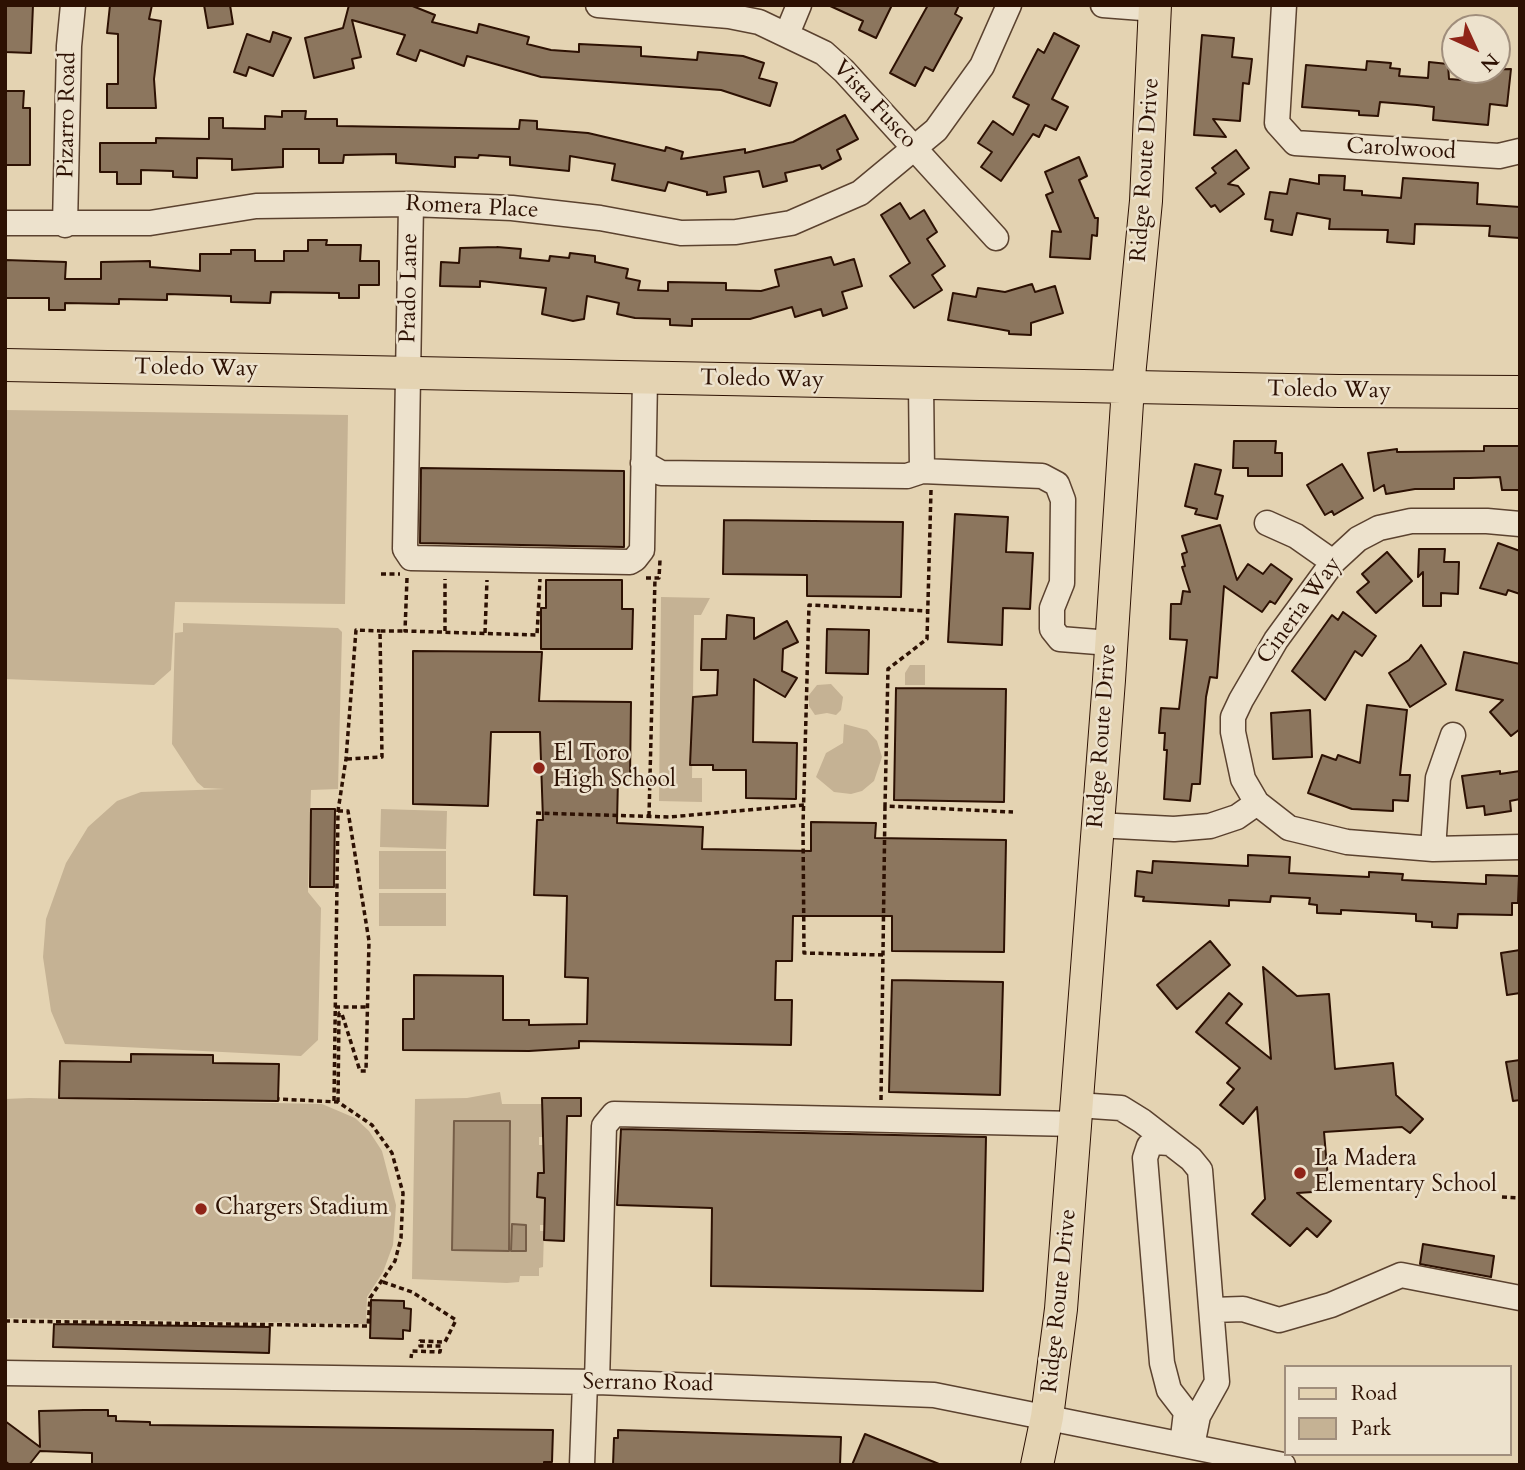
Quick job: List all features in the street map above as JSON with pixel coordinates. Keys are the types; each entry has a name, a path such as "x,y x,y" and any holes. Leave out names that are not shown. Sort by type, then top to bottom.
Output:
{"main road":[{"name":"Ridge Route Drive","path":"1037,1465 1047,1417 1061,1309 1128,387 1146,201 1155,7"},
{"name":"Toledo Way","path":"5,365 1520,392"}],"street":[{"name":"Pizarro Road","path":"65,225 69,46 73,5"},
{"name":"Vista Fusco","path":"598,5 729,16 759,22 824,53 844,71 996,238"},
{"path":"787,34 799,5"},
{"name":"Romera Place","path":"5,223 150,223 256,206 411,204 512,208 600,218 681,233 736,232 791,223 860,193 916,150 954,109 982,66 1009,5"},
{"path":"1102,5 1155,7"},
{"path":"1274,5 1284,6"},
{"name":"Carolwood","path":"1284,6 1277,122 1295,143 1499,156 1520,151"},
{"name":"Prado Lane","path":"408,555 405,549 411,204"},
{"path":"408,555 416,559 445,560 630,562 640,556 645,378"},
{"path":"921,383 927,471"},
{"path":"643,463 661,473 907,476 927,471 1042,475 1057,484 1063,500 1062,583 1052,608 1052,629 1060,639 1110,643"},
{"name":"Cineria Way","path":"1257,803 1242,779 1233,717 1248,685 1276,640 1333,562 1358,539 1397,523 1487,521 1520,524"},
{"path":"1267,523 1296,536 1333,562"},
{"path":"1433,849 1438,778 1453,735"},
{"path":"1096,825 1174,829 1210,827 1237,817 1257,803 1289,828 1347,842 1433,849 1520,847"},
{"path":"582,1465 591,1382 604,1126 609,1118 622,1114 881,1119 1076,1115 1121,1108 1169,1143 1200,1170 1217,1382 1198,1416 1187,1445"},
{"path":"1169,1143 1156,1142 1149,1146 1145,1158 1162,1363 1169,1390 1186,1412 1187,1445"},
{"path":"1212,1310 1243,1309 1279,1321 1331,1305 1401,1275 1520,1298"},
{"name":"Serrano Road","path":"5,1373 591,1382 934,1395 1283,1465"}],"path":[{"path":"881,1119 888,669 927,639 927,471"},
{"path":"405,631 408,555"},
{"path":"445,560 445,632"},
{"path":"485,633 488,561"},
{"path":"336,1102 338,811 346,759 356,630 537,635 541,561"},
{"path":"649,816 655,578"},
{"path":"883,955 804,953 804,805 809,605 928,611"},
{"path":"346,759 382,757 380,631"},
{"path":"536,813 649,816 804,805"},
{"path":"885,806 1013,812"},
{"path":"336,1102 340,1013 360,1071 366,1071 369,941 348,811 338,811"},
{"path":"335,1007 368,1007"},
{"path":"5,1321 369,1326 370,1298 395,1261 401,1238 404,1215 399,1173 392,1153 372,1125 336,1102 278,1099"},
{"path":"1502,1197 1520,1198"},
{"path":"382,1282 412,1293 456,1321 445,1342 420,1341 420,1346 441,1346 440,1352 411,1351 411,1381"}],"green space":[{"path":"5,410 348,415 345,604 175,602 171,670 154,685 5,679"},
{"path":"661,597 710,598 701,615 694,615 692,778 702,778 702,802 659,801"},
{"path":"183,623 338,628 342,632 338,789 311,790 308,892 321,908 318,1040 301,1056 65,1044 51,1011 43,957 46,919 66,863 88,827 117,801 141,792 225,789 204,788 197,782 172,744 175,633 183,632"},
{"path":"910,665 925,665 925,685 905,685 905,673"},
{"path":"831,684 843,697 841,710 836,715 815,715 809,706 809,695 817,685"},
{"path":"844,724 867,730 877,741 882,757 874,781 862,791 851,794 834,792 816,777 826,753 843,743"},
{"path":"381,809 447,811 446,849 380,847"},
{"path":"379,851 446,851 446,889 379,889"},
{"path":"379,893 446,893 446,926 379,926"},
{"path":"500,1092 502,1104 542,1104 542,1115 546,1116 545,1137 539,1137 539,1145 545,1145 544,1173 538,1173 537,1197 545,1198 544,1225 540,1225 540,1231 544,1231 543,1267 539,1268 539,1276 520,1276 519,1282 507,1283 412,1279 415,1099 467,1098"},
{"name":"Chargers Stadium","path":"5,1099 322,1104 355,1118 369,1131 382,1151 396,1205 393,1245 383,1272 367,1297 366,1324 5,1318"}],"shaded area":[{"path":"454,1121 510,1121 509,1251 452,1250"},
{"path":"512,1224 526,1225 526,1251 511,1251"}],"building":[{"path":"5,5 33,5 31,53 5,52"},
{"path":"110,5 152,5 149,19 161,21 154,79 156,108 107,108 107,84 118,84 118,34 107,33"},
{"path":"204,5 230,5 233,24 208,28"},
{"path":"349,5 410,5 435,15 432,22 477,33 479,24 529,37 527,44 551,50 579,52 579,44 641,47 641,56 697,60 698,52 743,56 764,63 759,78 777,83 770,106 721,90 541,77 467,56 464,66 420,50 416,61 397,54 405,35 352,20 361,57 352,59 354,68 314,78 305,38 343,28"},
{"path":"828,5 892,5 876,38 859,30 863,21"},
{"path":"928,5 959,5 955,14 962,18 933,71 925,67 915,86 890,73"},
{"path":"273,32 291,38 273,76 249,67 246,76 234,72 247,34 270,42"},
{"path":"1054,33 1079,46 1052,99 1068,107 1056,130 1045,125 1039,137 1033,134 1001,181 981,167 992,152 978,143 993,121 1013,135 1029,105 1013,97 1038,49 1044,53"},
{"path":"1202,35 1234,38 1232,57 1252,59 1249,84 1243,83 1240,121 1213,119 1226,137 1194,135"},
{"path":"1367,61 1391,63 1390,68 1400,69 1399,76 1428,78 1429,62 1441,63 1441,84 1509,84 1507,106 1490,104 1488,125 1433,120 1434,107 1417,105 1380,102 1378,116 1359,115 1359,111 1302,107 1306,65 1366,70"},
{"path":"5,91 24,91 23,108 30,108 30,165 5,165"},
{"path":"282,111 306,111 305,119 337,119 337,126 519,129 520,120 537,121 537,129 588,133 665,151 666,147 683,152 681,159 745,149 745,153 793,142 845,115 858,139 837,150 841,159 822,169 820,165 785,173 787,181 763,187 759,171 724,177 726,192 707,195 707,192 668,182 665,191 612,180 615,164 570,156 569,171 510,165 510,157 479,155 478,158 455,157 455,167 396,163 396,154 344,155 343,163 319,163 319,149 283,149 283,167 232,170 232,159 197,158 197,178 173,177 173,171 141,170 141,184 117,184 117,172 100,172 100,143 156,143 156,138 209,139 209,118 223,118 223,128 265,129 265,116 282,117"},
{"path":"1236,150 1249,168 1228,184 1238,186 1244,194 1220,212 1215,205 1211,207 1196,188 1216,173 1212,168"},
{"path":"1079,157 1087,176 1079,180 1095,218 1098,218 1097,236 1092,235 1090,259 1050,257 1052,231 1061,232 1046,195 1053,192 1045,172"},
{"path":"1319,175 1345,176 1344,190 1362,191 1362,195 1401,198 1403,178 1478,183 1477,204 1520,207 1520,238 1489,236 1490,226 1415,224 1414,244 1387,242 1388,230 1329,229 1330,219 1297,213 1292,235 1271,231 1273,220 1265,219 1270,192 1287,194 1290,179 1319,184"},
{"path":"900,203 910,219 924,210 937,232 927,239 945,266 932,275 942,290 914,308 890,276 910,263 881,215"},
{"path":"308,240 327,240 326,245 361,245 360,261 379,261 379,285 359,285 359,298 339,298 339,293 271,292 270,303 231,302 231,296 167,294 167,300 119,299 119,304 65,303 65,310 49,310 49,298 5,298 5,260 66,262 65,279 101,279 101,262 150,261 150,267 200,271 200,254 231,254 231,250 255,250 255,261 284,261 284,251 308,251"},
{"path":"460,248 521,249 520,258 549,261 550,256 569,258 570,253 595,256 595,262 628,269 626,278 640,281 638,290 668,291 668,282 726,283 726,290 761,291 779,286 775,270 831,257 834,265 854,259 862,286 842,292 847,308 823,316 821,309 795,317 792,307 750,319 692,319 692,326 670,325 670,319 635,318 617,314 619,303 587,296 584,319 573,321 542,314 546,288 480,281 480,287 440,286 441,262 459,263"},
{"path":"1032,284 1035,292 1055,286 1063,313 1031,323 1031,335 1009,334 1009,331 948,320 953,293 976,297 978,288 1005,292"},
{"path":"1234,441 1276,441 1275,453 1282,453 1282,476 1248,476 1248,468 1233,468"},
{"path":"1484,446 1520,446 1520,490 1502,490 1500,477 1454,478 1454,489 1415,489 1386,494 1384,485 1374,491 1368,453 1397,449 1397,452 1484,451"},
{"path":"1195,464 1221,470 1215,494 1223,496 1217,519 1195,514 1197,509 1185,506"},
{"path":"1342,464 1363,498 1334,515 1332,511 1325,515 1307,485"},
{"path":"421,468 624,471 624,547 420,543"},
{"path":"955,514 1008,517 1006,552 1033,553 1030,609 1003,608 1002,645 948,642"},
{"path":"724,520 903,522 901,597 807,596 807,575 723,574"},
{"path":"1220,525 1237,580 1248,564 1263,574 1271,564 1292,579 1275,604 1270,601 1262,612 1224,586 1217,678 1210,677 1206,697 1200,784 1192,784 1190,801 1164,799 1167,750 1164,750 1165,733 1159,733 1161,708 1179,709 1187,640 1170,639 1171,604 1181,604 1183,591 1190,592 1182,567 1185,566 1182,554 1187,552 1182,536"},
{"path":"1498,543 1520,551 1520,594 1508,590 1506,595 1480,588"},
{"path":"1419,549 1445,549 1444,562 1459,562 1458,594 1441,593 1441,606 1423,606 1423,572 1418,577"},
{"path":"1387,552 1412,581 1376,613 1357,592 1369,582 1362,574"},
{"path":"546,580 622,580 622,609 633,609 632,649 541,649 541,608 546,608"},
{"path":"1343,612 1376,636 1362,656 1355,651 1325,700 1292,671 1332,615 1338,620"},
{"path":"727,615 754,618 754,639 787,621 798,642 783,649 782,671 797,678 785,697 754,679 753,742 797,743 796,799 746,798 746,770 713,770 713,765 690,765 693,697 717,695 718,670 701,670 702,639 726,639"},
{"path":"827,629 869,630 868,674 826,673"},
{"path":"1421,645 1446,684 1410,707 1389,673 1409,660"},
{"path":"413,651 542,652 539,701 631,702 630,778 618,778 617,823 703,827 702,849 811,851 811,822 876,823 875,838 1006,840 1004,952 892,951 892,916 793,916 792,961 776,961 775,1000 792,1000 791,1045 579,1041 579,1048 529,1051 403,1050 403,1019 414,1019 414,975 503,976 503,1020 529,1020 529,1025 587,1024 588,978 565,977 567,896 534,895 537,820 543,820 540,732 491,732 488,806 413,804"},
{"path":"1464,652 1520,664 1520,729 1511,736 1490,712 1503,700 1456,690"},
{"path":"896,688 1006,689 1004,802 894,800"},
{"path":"1367,705 1407,710 1400,775 1410,775 1408,801 1393,800 1393,811 1352,809 1308,793 1322,755 1336,760 1338,755 1360,763"},
{"path":"1310,710 1312,757 1273,759 1271,713"},
{"path":"1500,771 1500,774 1520,771 1520,799 1510,801 1511,811 1485,815 1484,806 1467,808 1462,776"},
{"path":"311,809 335,809 334,887 310,887"},
{"path":"1248,855 1290,857 1289,873 1369,877 1369,872 1403,874 1402,880 1486,884 1486,875 1519,876 1518,903 1512,903 1512,915 1458,914 1457,928 1432,927 1432,922 1416,921 1416,914 1341,910 1341,914 1317,913 1317,905 1309,904 1310,898 1271,896 1270,902 1229,900 1229,906 1143,901 1144,897 1135,896 1137,871 1152,873 1153,861 1248,866"},
{"path":"1210,941 1230,965 1177,1009 1157,985"},
{"path":"1520,950 1520,993 1507,995 1501,953"},
{"path":"1263,967 1297,996 1329,994 1335,1069 1393,1063 1396,1095 1423,1119 1410,1133 1402,1127 1324,1132 1329,1191 1297,1193 1331,1221 1317,1237 1307,1228 1290,1246 1252,1214 1265,1199 1257,1107 1243,1124 1220,1105 1234,1089 1227,1083 1240,1068 1196,1032 1229,993 1242,1004 1226,1023 1271,1059"},
{"path":"892,980 1003,982 1000,1095 889,1092"},
{"path":"131,1054 213,1055 213,1063 279,1064 278,1101 59,1098 60,1061 131,1062"},
{"path":"1520,1060 1520,1100 1513,1101 1506,1062"},
{"path":"542,1098 581,1098 581,1116 567,1116 564,1241 544,1240 545,1198 537,1197 538,1173 544,1173"},
{"path":"621,1129 986,1137 983,1291 711,1286 712,1208 617,1205"},
{"path":"1423,1244 1494,1256 1491,1277 1420,1264"},
{"path":"371,1300 404,1301 404,1308 411,1309 410,1331 403,1330 403,1339 370,1338"},
{"path":"54,1324 270,1327 269,1353 53,1347"},
{"path":"108,1410 108,1416 116,1416 116,1421 150,1422 150,1425 553,1430 552,1462 544,1462 544,1465 92,1465 92,1453 40,1451 29,1465 10,1465 5,1461 5,1421 40,1447 39,1411"},
{"path":"618,1430 841,1437 840,1465 613,1465 614,1438 618,1438"},
{"path":"865,1434 939,1464 939,1465 852,1465"}],"place":[{"name":"El Toro High School","path":"539,768"},
{"name":"La Madera Elementary School","path":"1300,1173"},
{"name":"Chargers Stadium","path":"201,1209"}]}
